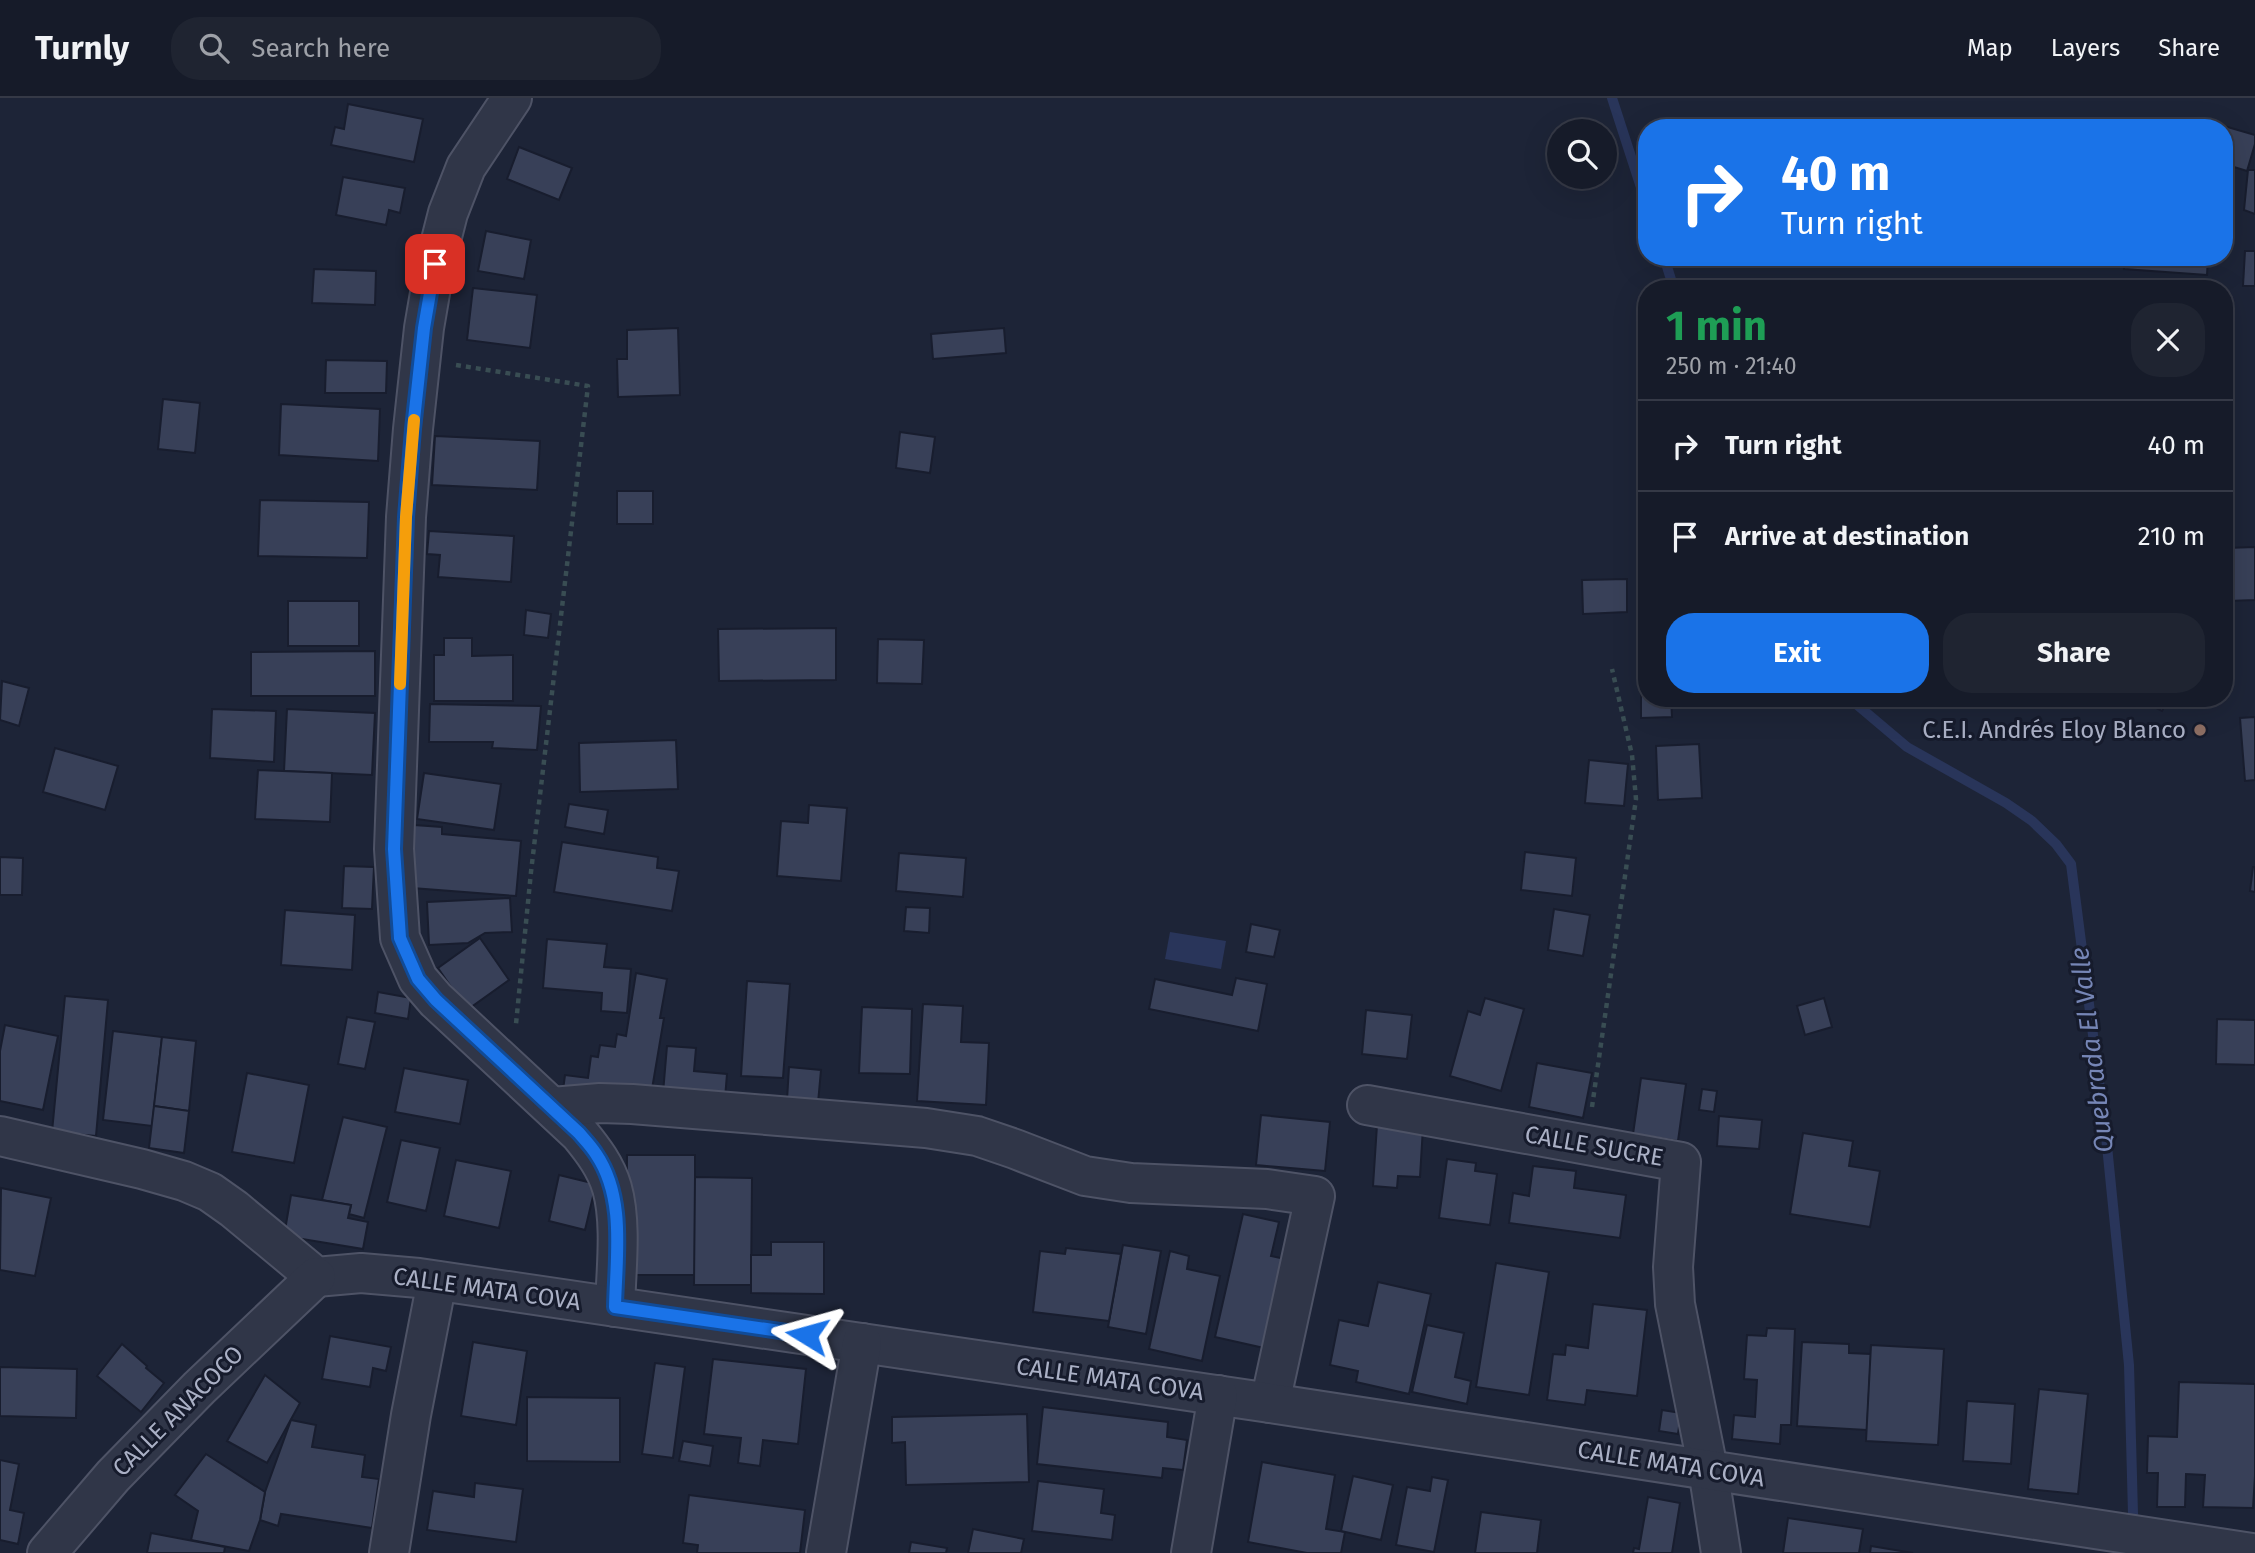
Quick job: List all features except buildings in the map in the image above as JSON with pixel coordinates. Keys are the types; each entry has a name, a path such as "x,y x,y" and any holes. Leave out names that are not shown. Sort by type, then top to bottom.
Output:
{"street":[{"path":"512,98 467,167 448,213 435,264 421,360 406,517 394,849 400,938 418,979 436,1000 552,1107 596,1153 612,1188 616,1208 615,1307"},
{"path":"552,1107 600,1102 926,1128 976,1136 1085,1176 1131,1183 1267,1188 1315,1196 1270,1403"},
{"name":"CALLE SUCRE","path":"1367,1105 1681,1163 1673,1267 1675,1304 1708,1469 1721,1553"},
{"path":"0,1136 142,1169 210,1192 316,1277"},
{"name":"CALLE MATA COVA","path":"316,1277 361,1273 437,1281 1708,1469 2170,1547 2252,1553"},
{"name":"CALLE ANACOCO","path":"47,1553 113,1476 199,1388 316,1277"},
{"path":"389,1553 411,1415 437,1281"},
{"path":"826,1553 862,1343"},
{"path":"1191,1553 1218,1395"}],"path":[{"path":"421,360 588,386 511,1069"},
{"path":"1587,1145 1636,799 1632,755 1612,669"}],"water":[{"path":"1170,932 1226,941 1221,969 1165,959"}],"waterway":[{"name":"Quebrada El Valle","path":"1612,98 1638,178"},
{"name":"Quebrada El Valle","path":"1667,266 1671,280"},
{"name":"Quebrada El Valle","path":"1860,707 1907,747 2006,803 2032,821 2056,844 2071,864 2106,1136 2129,1365 2133,1514"}],"slow traffic":[{"path":"400,684 406,517 414,420"}],"place":[{"name":"C.E.I. Andrés Eloy Blanco","path":"2200,730"}],"route":[{"path":"435,264 424,328 406,517 394,849 400,938 418,979 436,1000 579,1133 596,1153 612,1188 616,1208 615,1307 807,1335"}]}
